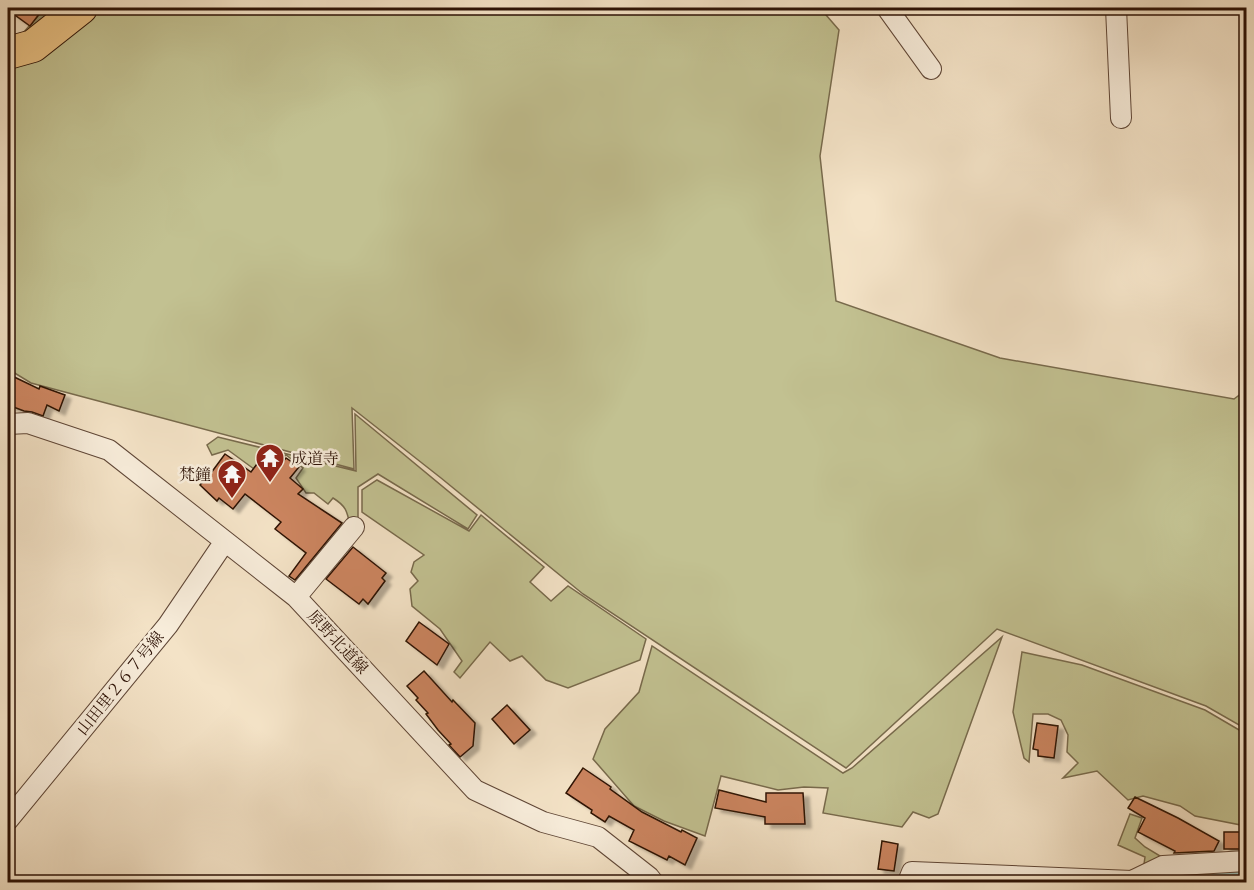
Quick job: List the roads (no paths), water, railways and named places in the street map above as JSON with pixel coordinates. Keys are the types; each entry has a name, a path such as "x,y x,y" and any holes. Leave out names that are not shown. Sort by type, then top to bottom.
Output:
{"highway":[{"path":"8,53 33,46 81,8"}],"street":[{"path":"887,8 931,69"},
{"path":"1116,8 1121,118"},
{"name":"原野北道線","path":"8,424 28,423 109,450 296,597 475,790 543,822 598,837 650,877 653,882"},
{"path":"296,597 354,526"},
{"name":"山田里２６７号線","path":"8,820 168,625 225,541"},
{"path":"908,882 912,872 1132,880 1163,866 1246,861"}],"waterway":[{"path":"1226,882 1246,881"}],"place":[{"name":"成道寺","path":"270,484"},
{"name":"梵鐘","path":"232,500"}]}
